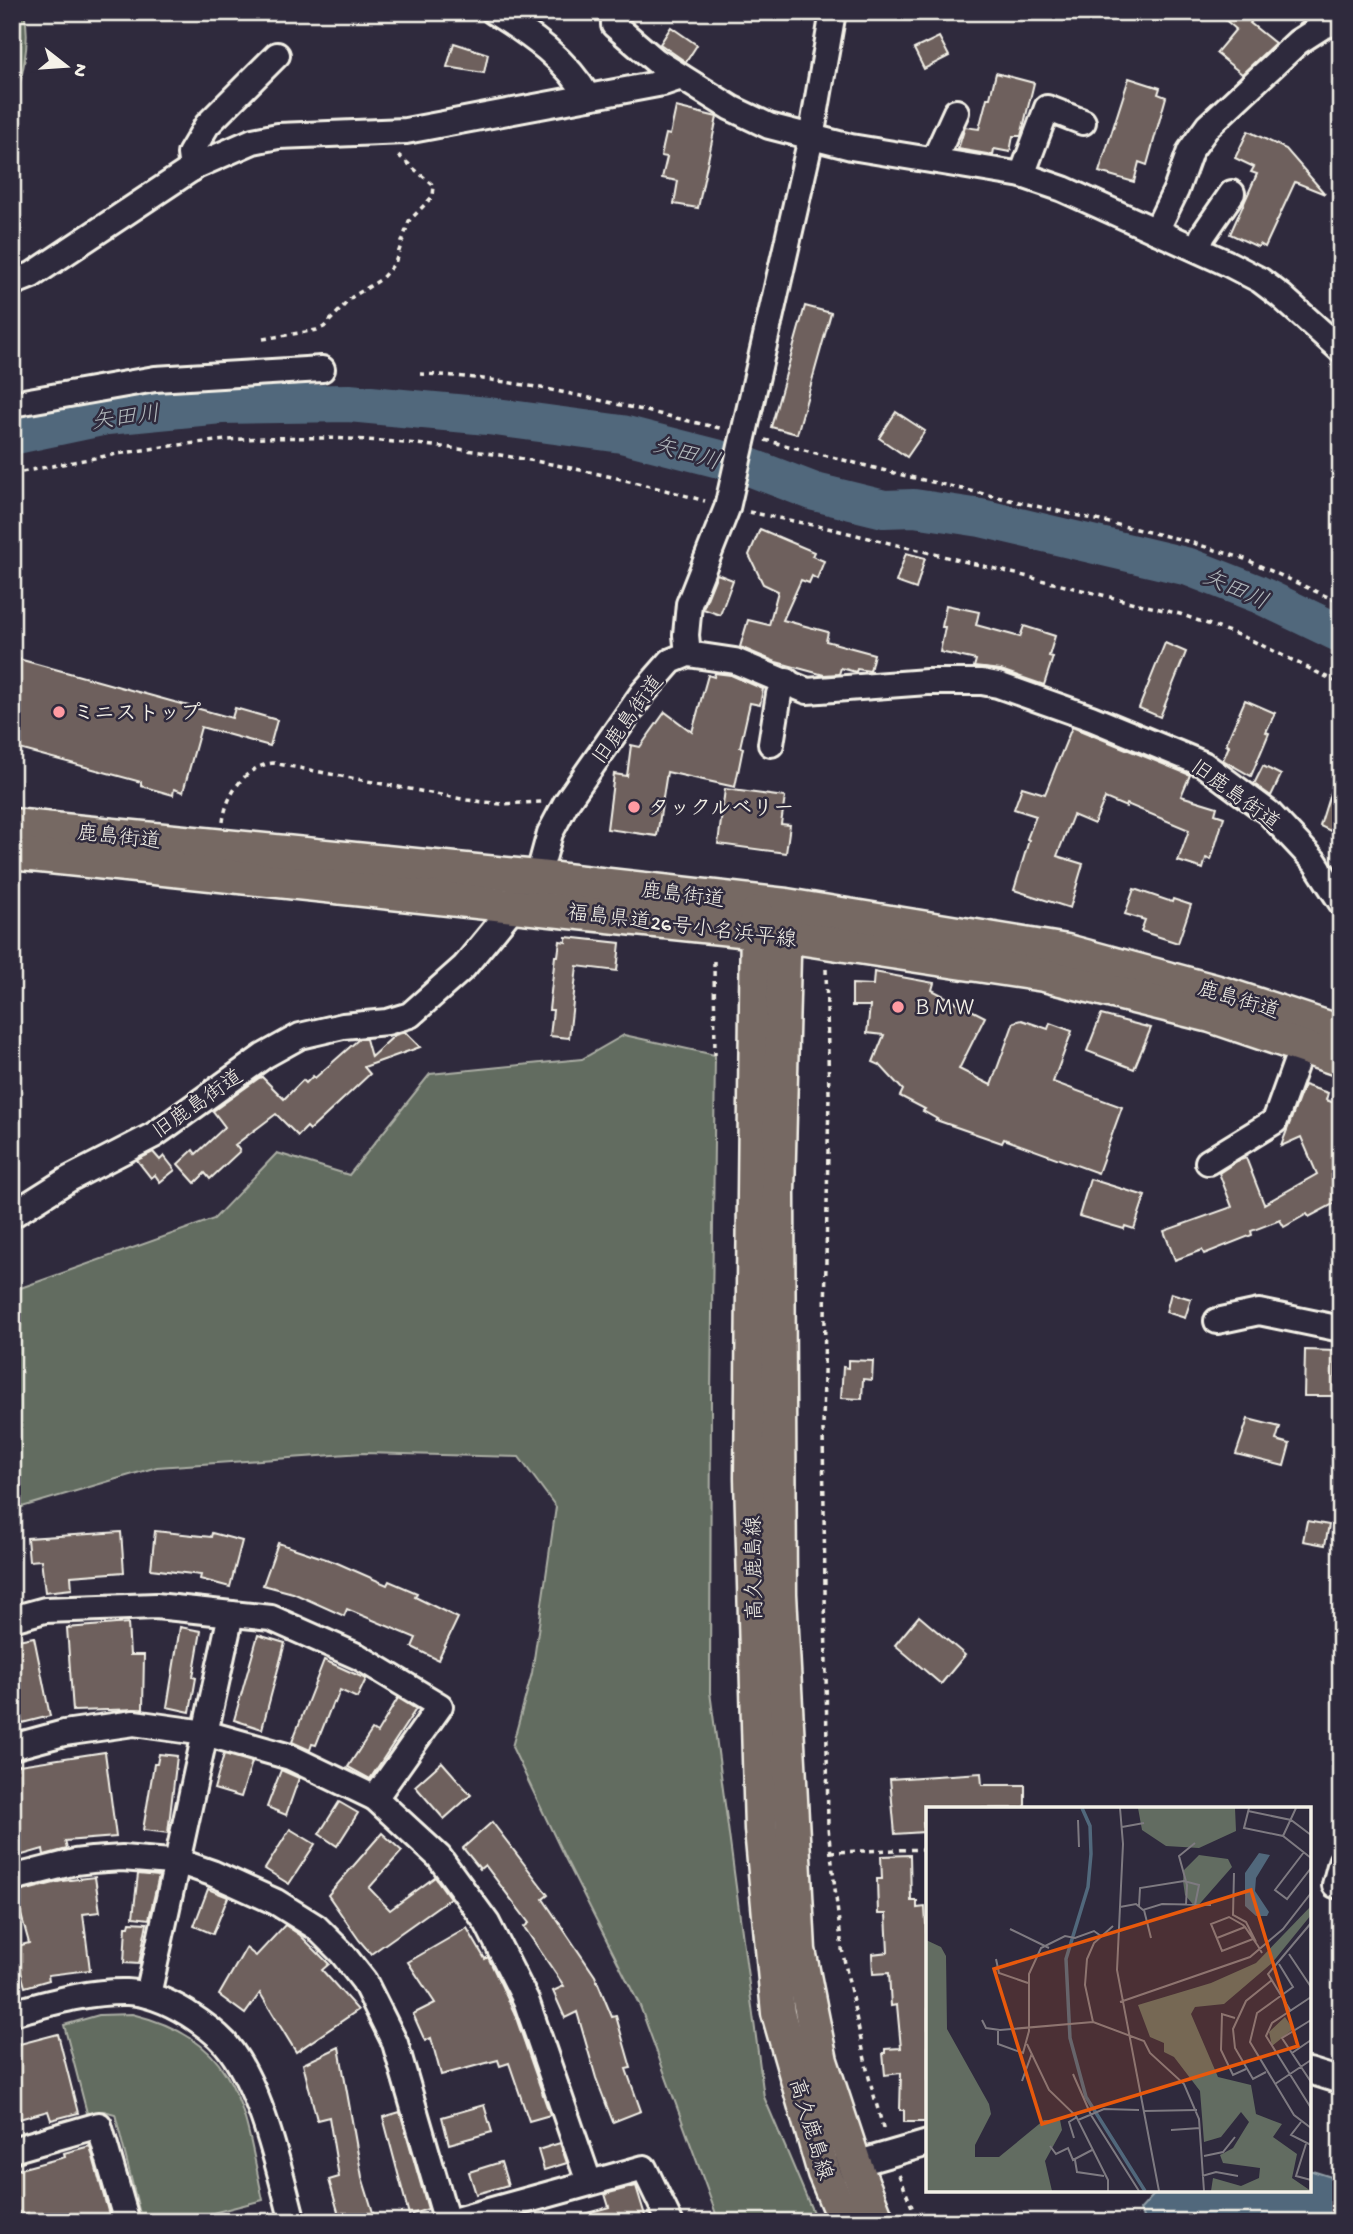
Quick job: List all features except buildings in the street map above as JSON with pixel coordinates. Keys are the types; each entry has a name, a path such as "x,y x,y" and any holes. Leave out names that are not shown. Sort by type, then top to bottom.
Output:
{"main road":[{"name":"鹿島街道","path":"12,825 538,877 771,919 1067,951 1222,993 1341,1032"},
{"name":"福島県道26号小名浜平線","path":"12,853 515,905 771,919 1044,975 1211,1016 1341,1060"},
{"name":"高久鹿島線","path":"771,919 778,1192 779,1594 799,1950 821,2061 855,2164 878,2222"},
{"name":"高久鹿島線","path":"771,919 751,1478 761,1829 778,2013 824,2173 845,2222"}],"street":[{"path":"614,12 614,25 656,61 731,108 769,126 811,138 1038,178 1260,280 1336,336"},
{"path":"688,654 689,604 727,508 811,138 833,12"},
{"path":"503,14 569,70 588,97"},
{"path":"1156,231 1176,190 1190,151 1208,126 1298,42 1324,26 1341,21"},
{"path":"192,169 190,154 207,125 277,55"},
{"path":"12,283 32,275 192,169 253,141 278,136 406,131 663,83 681,77"},
{"path":"1022,175 1046,108 1083,122"},
{"path":"934,160 956,112"},
{"path":"1197,249 1203,234 1232,193"},
{"path":"12,404 155,379 322,369"},
{"name":"旧鹿島街道","path":"12,1215 69,1179 154,1135 264,1056 300,1036 343,1026 387,1023 410,1015 464,967 538,877 551,833 574,791 642,694 671,661 688,654 735,661 807,691 927,682 982,682 998,685 1091,718 1203,764 1214,772 1269,813 1295,839 1315,862 1341,902"},
{"path":"771,744 779,694 787,681"},
{"path":"1208,1162 1275,1121 1302,1046"},
{"path":"1217,1321 1259,1312 1341,1329"},
{"path":"12,1619 44,1610 156,1606 231,1614 271,1619 359,1657 440,1706 375,1798"},
{"path":"148,1996 231,1614"},
{"path":"12,1746 64,1733 134,1723 205,1733 290,1757 375,1798 439,1857 486,1923 526,2000 589,2182"},
{"path":"12,1878 92,1860 122,1858 177,1863 212,1873 276,1902 316,1927 342,1953 364,1981 394,2043 448,2222 644,2168 670,2222"},
{"path":"12,2013 81,1994 128,1992 169,2003 205,2024 225,2043 247,2079 272,2141 293,2222"},
{"path":"1311,2072 1341,2081"},
{"path":"12,2150 99,2125 127,2222"},
{"path":"824,2173 926,2146"}],"path":[{"path":"262,339 324,327 341,308 380,280 395,263 409,221 433,195 434,186 393,150 384,132"},
{"path":"420,374 450,375 564,393 1183,540 1245,559 1341,603"},
{"path":"12,474 125,451 262,438 330,438 481,453 628,479 727,508 832,529 1180,614 1249,639 1341,684"},
{"path":"221,847 223,817 230,797 247,773 263,765 273,764 501,804 545,801 574,791"},
{"path":"714,961 715,1055"},
{"path":"828,990 829,1093 823,1430 828,1828 842,1949 868,2074 891,2155 918,2222"},
{"path":"831,1852 926,1849"}],"shaded area":[{"path":"12,12 24,12 27,36 22,74 12,110"},
{"path":"624,1035 715,1055 710,1692 764,2097 817,2222 719,2222 640,2006 512,1747 532,1673 556,1507 519,1457 363,1453 157,1467 12,1510 12,1291 214,1219 277,1153 349,1175 430,1074 582,1059"},
{"path":"132,2014 168,2026 195,2041 216,2060 241,2107 263,2200 178,2222 142,2222 115,2114 104,2111 87,2113 64,2025 99,2015"}],"water":[{"path":"1311,2171 1341,2180 1341,2222 1145,2222 1140,2210 1156,2192 1311,2192"}],"waterway":[{"name":"矢田川","path":"12,436 107,416 221,405 349,403 488,416 622,434 747,466 815,492 884,509 914,508 981,518 1189,567 1258,594 1341,634"}],"place":[{"name":"ミニストップ","path":"59,712"},
{"name":"タックルベリー","path":"634,807"},
{"name":"ＢＭＷ","path":"898,1007"}]}
